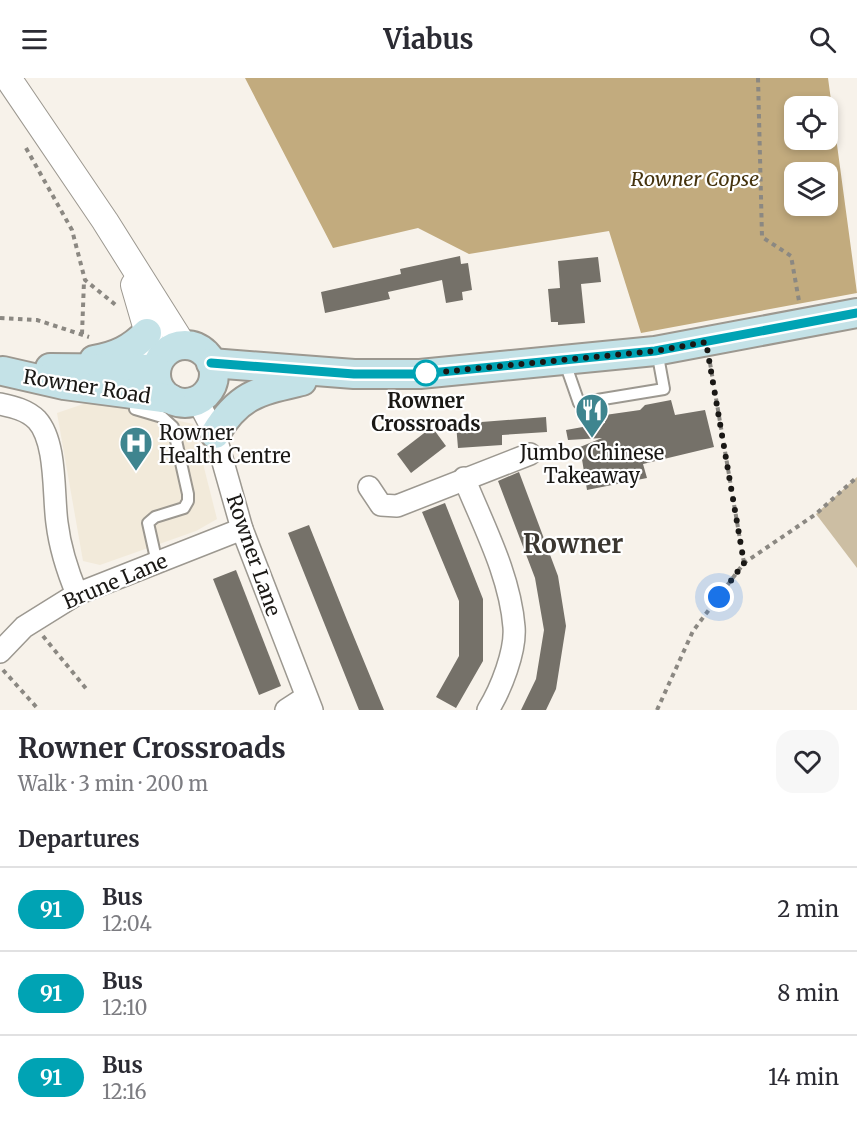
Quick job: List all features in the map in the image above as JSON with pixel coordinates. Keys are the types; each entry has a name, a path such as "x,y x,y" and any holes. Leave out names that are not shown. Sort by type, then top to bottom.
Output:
{"main road":[{"name":"Rowner Road","path":"198,386 354,374 420,374 657,351 857,313"},
{"path":"66,368 113,357 133,347 147,333"},
{"path":"183,345 200,350 198,386 159,387 157,367 167,351 183,345"},
{"name":"Rowner Road","path":"1,371 157,367"},
{"name":"Rowner Road","path":"1,371 64,385 198,386 302,381 354,374"},
{"path":"214,434 235,405 270,388 302,381"}],"street":[{"path":"8,78 123,250 183,345"},
{"path":"123,250 157,367"},
{"name":"Rowner Lane","path":"198,386 242,529 309,704"},
{"path":"0,404 20,408 37,420 49,439 62,553 77,594"},
{"path":"369,487 381,504 397,506 530,454"},
{"path":"464,478 505,580 514,628 505,677 488,710"},
{"name":"Brune Lane","path":"0,652 32,622 77,594 242,529"},
{"path":"286,710 309,704"}],"lane":[{"path":"564,360 579,403 664,389 657,351"},
{"path":"135,410 162,417 173,427 188,494 189,501 184,508 155,517 148,523 158,562"}],"path":[{"path":"758,78 762,237 791,256 803,323"},
{"path":"23,141 72,230 85,280 82,334"},
{"path":"85,280 119,307"},
{"path":"0,318 37,320 89,337 98,334"},
{"path":"706,342 744,563"},
{"path":"657,710 693,632 744,563 816,514 857,477"},
{"path":"32,622 88,691"},
{"path":"0,666 39,710"}],"shaded area":[{"name":"Rowner Health Centre","path":"92,401 193,424 217,519 196,531 100,565 83,561 57,413"},
{"path":"857,477 857,568 816,514"}],"green space":[{"name":"Rowner Copse","path":"245,78 828,78 830,96 784,96 784,150 838,150 857,293 641,333 609,231 469,254 418,228 333,248"}],"building":[{"path":"460,256 461,264 468,263 472,290 462,292 463,300 446,303 442,280 388,292 390,299 325,313 321,292 401,274 400,269"},
{"path":"598,257 601,282 581,284 585,323 558,325 558,322 551,322 548,289 560,288 558,261"},
{"path":"671,400 675,415 705,410 714,447 643,464 647,478 587,490 580,447 602,438 568,440 566,430 605,423 605,415 640,410 645,405"},
{"path":"546,417 547,432 502,435 502,445 458,448 456,424"},
{"path":"432,427 446,446 411,473 397,454"},
{"path":"519,472 558,576 566,626 556,689 546,710 521,710 536,679 544,630 535,578 498,481"},
{"path":"445,503 483,599 483,661 456,708 436,697 459,656 459,601 422,512"},
{"path":"309,525 384,710 359,710 288,533"},
{"path":"236,570 281,686 259,695 213,579"}],"bus line":[{"name":"91","path":"211,363 354,374 420,374 655,351 857,313"}],"place":[{"name":"Rowner Crossroads","path":"426,373"},
{"name":"Jumbo Chinese Takeaway","path":"592,439"},
{"name":"Rowner Health Centre","path":"136,472"}],"district":[{"name":"Rowner","path":"573,543"}],"route":[{"path":"426,373 420,374 655,351 706,342 744,563 719,597"}]}
